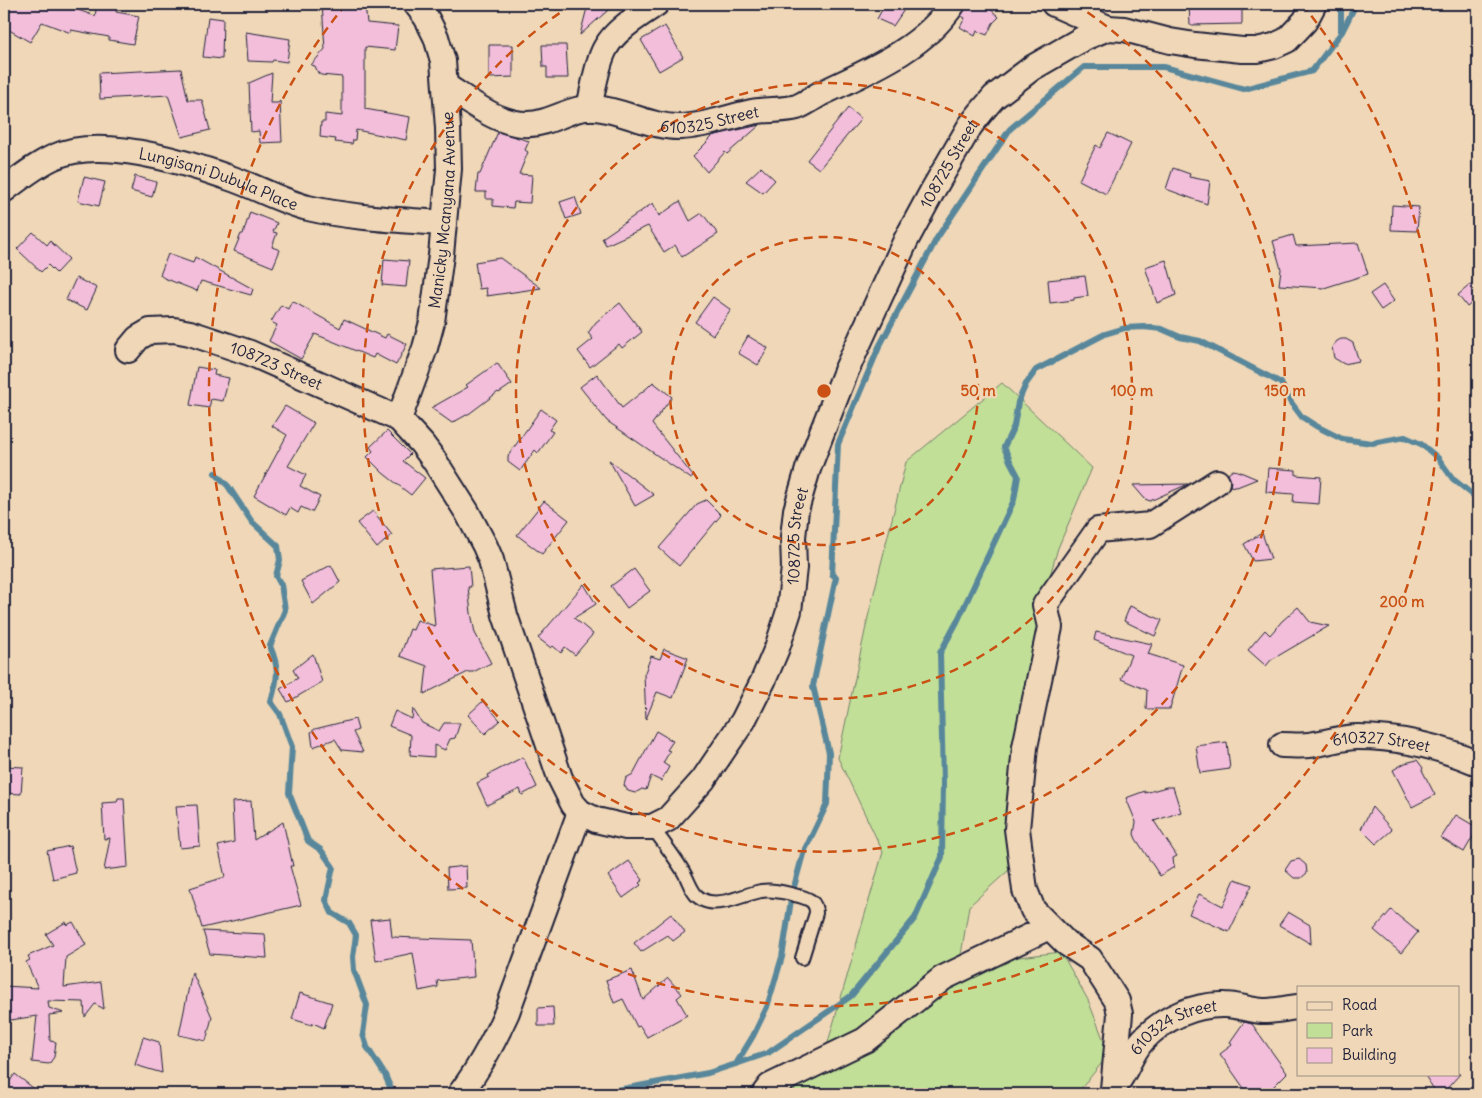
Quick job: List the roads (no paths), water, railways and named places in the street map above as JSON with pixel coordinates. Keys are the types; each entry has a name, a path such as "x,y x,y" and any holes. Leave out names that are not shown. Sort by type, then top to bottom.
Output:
{"street":[{"name":"Manicky Mcanyana Avenue","path":"399,419 425,348 432,322 449,169 446,86 443,61 436,36 426,17 416,4"},
{"path":"589,108 601,60 606,48 612,39 656,4"},
{"name":"610325 Street","path":"446,86 486,112 516,123 530,125 576,109 598,108 649,122 681,127 754,112 784,110 798,106 891,60 904,49 921,39 942,20 953,4"},
{"path":"1054,4 1108,28 1124,29 1195,46 1242,50 1257,50 1274,46 1287,40 1305,20 1314,4"},
{"name":"108725 Street","path":"652,827 668,819 702,780 742,721 778,648 789,611 794,568 794,523 808,468 846,371 906,240 933,190 970,126 994,97 1013,81 1053,55 1084,38 1108,28"},
{"name":"Lungisani Dubula Place","path":"4,190 55,156 76,151 120,150 160,157 221,175 308,208 384,218 444,223"},
{"name":"108723 Street","path":"128,350 138,338 150,331 174,330 190,333 241,350 399,419"},
{"path":"399,419 434,460 467,512 485,546 560,778 573,804 580,812 596,820 626,827 652,827"},
{"path":"1110,1092 1120,1014 1117,1001 1090,959 1066,943 1033,910 1025,890 1017,830 1025,747 1050,627 1045,605 1098,530 1150,525 1217,482"},
{"name":"610327 Street","path":"1282,745 1308,746 1339,738 1358,737 1404,741 1426,745 1478,763"},
{"path":"460,1094 471,1079 507,1012 580,812"},
{"path":"764,1094 770,1086 865,1040 943,978 1049,927"},
{"name":"610324 Street","path":"1110,1092 1122,1077 1141,1041 1158,1026 1177,1015 1197,1008 1226,1005 1264,1011 1297,1007"}],"lane":[{"path":"652,827 684,873 692,890 702,900 714,903 762,891 781,891 813,902 816,907 816,913 802,958"}],"waterway":[{"path":"596,1094 708,1073 736,1064 753,1036 767,1007 782,957 792,894 803,854 827,804 829,753 813,686 836,577 832,574 838,444 879,347 937,238 1010,129 1084,67 1164,67 1244,89 1312,71 1341,33 1341,4"},
{"path":"1342,32 1356,4"},
{"path":"736,1064 768,1053 851,996 915,918 942,857 943,782 940,653 957,622 1014,500 1018,476 1004,447 1014,426 1018,402 1026,384 1036,370 1105,334 1125,328 1162,329 1180,337 1200,341 1281,383 1290,401 1302,417 1342,439 1372,443 1405,437 1421,444 1438,458 1453,479 1478,499"},
{"path":"215,473 228,486 252,522 278,546 280,560 276,576 281,585 285,610 270,646 277,668 271,702 280,714 292,747 289,793 308,841 321,850 333,867 326,900 332,913 349,923 356,935 353,957 354,970 367,1005 363,1034 367,1047 385,1075 393,1094"}]}
